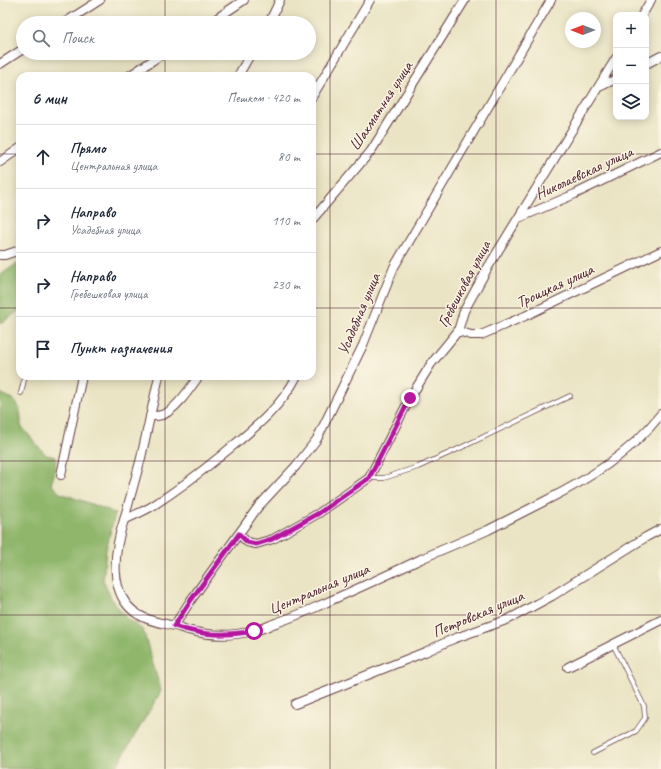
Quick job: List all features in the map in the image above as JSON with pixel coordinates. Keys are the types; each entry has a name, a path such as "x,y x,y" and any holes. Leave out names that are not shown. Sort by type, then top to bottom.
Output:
{"street":[{"path":"75,16 100,0"},
{"path":"220,16 244,0"},
{"path":"272,16 280,0"},
{"path":"316,91 370,0"},
{"name":"Шахматная улица","path":"316,215 370,151 465,0"},
{"name":"Усадебная улица","path":"174,626 258,507 296,466 317,439 363,345 394,267 551,0"},
{"path":"644,12 651,0"},
{"path":"0,64 16,54"},
{"path":"649,62 661,56"},
{"path":"135,72 153,60"},
{"path":"240,72 247,60"},
{"name":"Гребешковая улица","path":"239,534 247,542 256,544 272,539 319,513 369,478 410,398 431,364 458,331 464,311 487,269 613,63"},
{"path":"599,87 613,80"},
{"path":"0,162 16,151"},
{"name":"Николаевская улица","path":"519,218 575,194 661,152"},
{"name":"Троицкая улица","path":"458,331 481,335 525,316 661,251"},
{"path":"2,257 16,252"},
{"path":"61,475 81,380"},
{"name":"Центральная улица","path":"158,380 120,533 117,552 116,578 120,593 127,604 137,614 150,620 189,631 209,634 231,635 254,631 299,614 487,530 576,486 605,467 633,446 650,429 661,414"},
{"path":"150,416 159,416 168,412 186,394 196,380"},
{"path":"124,520 153,505 189,481 246,436 272,412 295,380"},
{"name":"Петровская улица","path":"296,704 425,652 453,639 509,619 552,596 661,529"},
{"path":"568,667 661,620"}],"lane":[{"path":"21,394 24,380"},
{"path":"369,478 384,478 418,467 570,396"},
{"path":"593,753 636,731 645,718 644,706 613,644"}],"green space":[{"path":"16,264 16,313 0,324 0,275"},
{"path":"0,393 18,405 21,426 46,455 56,457 54,475 51,484 60,493 108,510 115,514 106,550 103,580 112,600 127,619 143,630 161,691 115,769 0,769"}],"route":[{"path":"254,631 231,635 209,634 189,631 174,626 239,534 247,542 256,544 272,539 295,528 319,513 369,478 410,398"}]}
